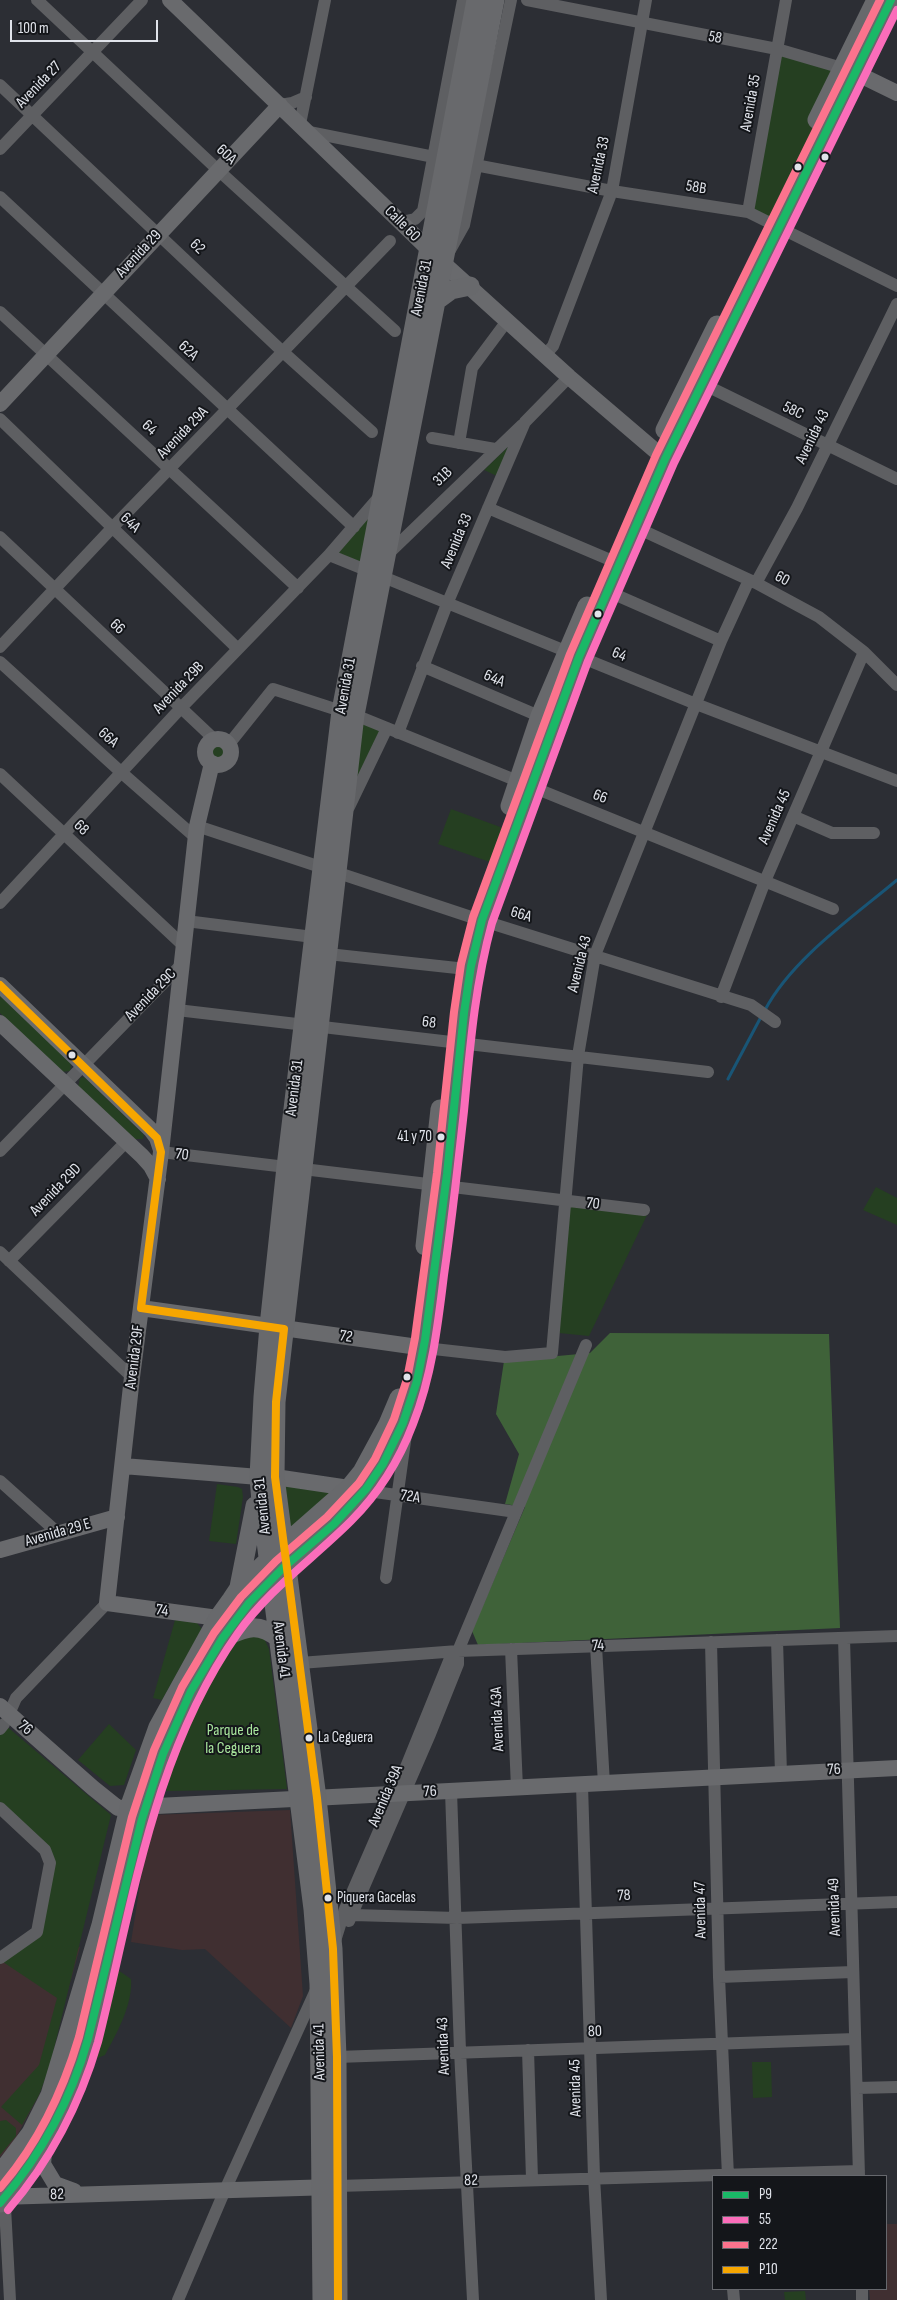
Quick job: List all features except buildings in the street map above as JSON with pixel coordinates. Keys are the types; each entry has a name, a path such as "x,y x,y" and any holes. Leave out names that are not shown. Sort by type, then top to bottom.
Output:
{"main road":[{"name":"Avenida 31","path":"279,1557 267,1477 276,1402 277,1327 312,1026 328,954 329,868 348,713 374,573 381,496 430,250 476,0"},
{"name":"Avenida 31","path":"374,573 385,557 494,0"},
{"path":"849,70 876,0"},
{"path":"357,1489 398,1435 409,1406 419,1347 439,1185 454,1042 458,968 547,720 608,558 849,70 891,0"},
{"path":"573,654 607,591 635,527 660,455 703,384 772,225"},
{"path":"436,301 451,290 470,286"},
{"name":"Avenida 31","path":"312,1026 313,937 343,818 348,713"},
{"path":"454,1042 474,947 476,918"},
{"path":"139,1811 158,1727 218,1618 239,1588 279,1557 349,1509 362,1472 388,1424 419,1347"},
{"path":"239,1588 251,1534 267,1477"},
{"name":"Avenida 41","path":"279,1557 271,1579 279,1638 333,1949 336,2057 322,2300"},
{"name":"Avenida 41","path":"279,1557 300,1663 329,2187 338,2300"},
{"path":"2,2199 38,2138 101,1925 139,1811 164,1750 191,1692 224,1637 248,1603 271,1579"},
{"path":"224,1637 246,1628 257,1626 279,1638"},
{"path":"1,2172 38,2138"}],"street":[{"name":"60A","path":"37,0 218,170 395,331"},
{"name":"Avenida 27","path":"0,149 142,0"},
{"path":"325,0 306,97 305,128 434,157"},
{"path":"401,222 415,219 424,211 463,0"},
{"name":"Avenida 31","path":"443,263 464,225 510,0"},
{"name":"58","path":"527,0 776,49 849,70 897,93"},
{"name":"Avenida 33","path":"545,355 553,346 612,191 646,0"},
{"name":"Avenida 35","path":"748,212 786,0"},
{"name":"Calle 60","path":"174,2 443,263 569,377 660,455"},
{"name":"62","path":"0,85 31,117 158,233 283,352 372,432"},
{"path":"280,105 292,104 306,97"},
{"name":"Avenida 29","path":"0,404 158,233 280,105"},
{"name":"58B","path":"475,165 612,191 748,212 897,286"},
{"name":"62A","path":"0,198 354,527"},
{"name":"Avenida 29A","path":"0,648 112,528 390,240"},
{"name":"Avenida 43","path":"552,1353 578,1056 596,955 721,641 753,581 797,508 897,304"},
{"name":"64","path":"0,312 298,588"},
{"path":"459,443 472,368 507,321"},
{"name":"Avenida 33","path":"343,818 392,730 422,666 525,422 569,377"},
{"name":"58C","path":"703,384 826,446 897,479"},
{"name":"64A","path":"0,419 238,649"},
{"name":"31B","path":"385,557 525,422"},
{"path":"432,438 495,450"},
{"name":"Avenida 29B","path":"0,904 180,709 329,555 381,496"},
{"path":"488,508 608,558"},
{"name":"60","path":"635,527 753,581 819,617 864,652 897,685"},
{"name":"66","path":"0,537 180,709 221,742 273,689 348,713 392,730 525,785 645,831 833,909"},
{"name":"64","path":"329,555 696,704 897,781"},
{"path":"607,591 721,641"},
{"name":"Avenida 45","path":"721,996 764,881 864,652"},
{"name":"66A","path":"0,662 122,773 196,832 329,868 476,918 751,1005 775,1022"},
{"name":"64A","path":"422,666 547,720"},
{"name":"Avenida 29C","path":"0,1151 182,964 196,832 212,763 206,757 205,752 207,744 221,742"},
{"name":"68","path":"0,774 184,946"},
{"path":"793,816 832,833 874,833"},
{"path":"186,921 313,937"},
{"path":"328,954 458,968"},
{"name":"Avenida 29F","path":"107,1603 132,1376 158,1179 182,964"},
{"name":"70","path":"0,986 151,1130 157,1138 161,1152 644,1210"},
{"name":"68","path":"177,1010 708,1072"},
{"name":"70","path":"0,1023 64,1085 142,1156 151,1166 158,1179"},
{"name":"Avenida 29D","path":"5,1256 126,1142"},
{"path":"142,1156 153,1157 161,1152"},
{"path":"5,1256 132,1376"},
{"name":"72","path":"141,1308 419,1347 505,1357 552,1353"},
{"name":"Avenida 39A","path":"178,2300 225,2190 319,1984 333,1949 345,1909 458,1664 458,1651 586,1345"},
{"path":"386,1578 399,1495 409,1406"},
{"name":"72A","path":"123,1466 267,1477 516,1512"},
{"path":"0,1481 58,1533"},
{"name":"Avenida 29 E","path":"0,1550 117,1517"},
{"path":"3,1718 16,1698 107,1603"},
{"name":"74","path":"107,1603 218,1618"},
{"name":"74","path":"300,1663 458,1651 897,1636"},
{"name":"Avenida 49","path":"844,1638 859,2173"},
{"path":"777,1640 781,1774"},
{"name":"Avenida 47","path":"711,1642 719,1977 728,2175"},
{"path":"596,1646 604,1784"},
{"name":"Avenida 43A","path":"511,1649 517,1788"},
{"name":"76","path":"3,1718 118,1808 139,1811 400,1793 897,1768"},
{"name":"Avenida 45","path":"582,1785 594,2177 600,2300"},
{"name":"Avenida 43","path":"451,1791 457,1918 460,2051 473,2300"},
{"name":"Avenida 39A","path":"333,1949 353,1915 400,1793"},
{"path":"0,1808 45,1850 50,1864 37,1932 0,1958"},
{"name":"78","path":"353,1915 457,1918 897,1902"},
{"path":"719,1977 853,1972"},
{"name":"80","path":"336,2057 460,2051 855,2039"},
{"path":"528,2050 532,2179"},
{"path":"856,2088 897,2086"},
{"name":"82","path":"38,2138 43,2164 55,2184 84,2194"},
{"path":"1,2172 10,2300"},
{"name":"82","path":"772,2175 859,2173"},
{"name":"82","path":"2,2199 84,2194 467,2181 712,2176"}],"shaded area":[{"path":"290,1810 303,1996 291,2028 205,1949 182,1950 131,1942 151,1815"},
{"path":"80,1947 39,2095 12,2145 0,2157 0,1961"},
{"path":"887,2224 897,2224 897,2300 870,2300 869,2290 887,2290"}],"green space":[{"path":"777,49 843,67 767,222 748,212"},
{"path":"513,442 499,477 484,470"},
{"path":"381,496 367,570 329,555"},
{"path":"355,715 387,728 343,818"},
{"path":"218,743 224,746 227,752 224,758 218,761 212,758 209,752 212,746"},
{"path":"451,809 503,828 490,862 438,844"},
{"path":"0,995 70,1060 70,1071 61,1072 0,1013"},
{"path":"84,1077 144,1135 143,1139 135,1139 78,1087 80,1078"},
{"path":"876,1187 897,1198 897,1225 863,1210"},
{"path":"568,1205 648,1213 589,1336 559,1333"},
{"path":"610,1333 829,1334 840,1628 478,1645 472,1631 525,1507 505,1504 519,1454 496,1414 504,1361 590,1353"},
{"path":"275,1477 349,1488 283,1546"},
{"path":"217,1484 242,1489 243,1497 236,1544 209,1541"},
{"path":"175,1620 197,1623 202,1629 162,1700 153,1698"},
{"name":"Parque de la Ceguera","path":"245,1635 263,1636 269,1649 287,1789 166,1791 179,1737 233,1644"},
{"path":"4,1724 111,1815 49,2069 39,2095 22,2125 1,2107 39,2065 57,1998 0,1960 37,1932 50,1863 0,1808 0,1729"},
{"path":"109,1724 136,1750 124,1785 110,1786 78,1760"},
{"path":"115,1968 131,1979 127,2008 105,2055 95,2059"},
{"path":"752,2062 771,2062 772,2097 753,2098"},
{"path":"6,2120 16,2128 16,2136 0,2155 0,2121"},
{"path":"805,2291 806,2300 785,2300 784,2292"}],"waterway":[{"path":"765,1010 777,991 807,956 897,880"},
{"path":"728,1079 762,1015"}],"transit line":[{"name":"222","path":"0,2188 37,2136 57,2097 73,2057 132,1817 154,1750 182,1687 214,1633 241,1597 276,1561 327,1517 359,1483 375,1459 394,1419 407,1379 415,1338 437,1173 454,1012 461,964 473,917 570,654 656,455 880,0"},
{"name":"P9","path":"0,2203 29,2166 53,2126 73,2084 88,2039 142,1819 163,1754 191,1691 222,1639 249,1603 283,1568 334,1524 366,1489 383,1464 403,1423 417,1381 425,1340 447,1174 464,1013 471,966 482,920 579,657 665,459 891,0"},
{"name":"55","path":"8,2210 50,2152 73,2109 91,2065 149,1830 185,1728 209,1679 238,1633 263,1602 337,1535 370,1500 394,1464 413,1424 430,1369 437,1331 455,1193 474,1016 481,970 492,923 588,661 674,463 897,10"},
{"name":"P10","path":"0,985 157,1138 161,1152 141,1308"},
{"name":"P10","path":"141,1308 284,1329 276,1402 275,1477 317,1798 333,1949 337,2057 338,2300"}],"place":[{"name":"41 y 70","path":"441,1137"},
{"name":"La Ceguera","path":"309,1738"},
{"name":"Piquera Gacelas","path":"328,1898"}]}
